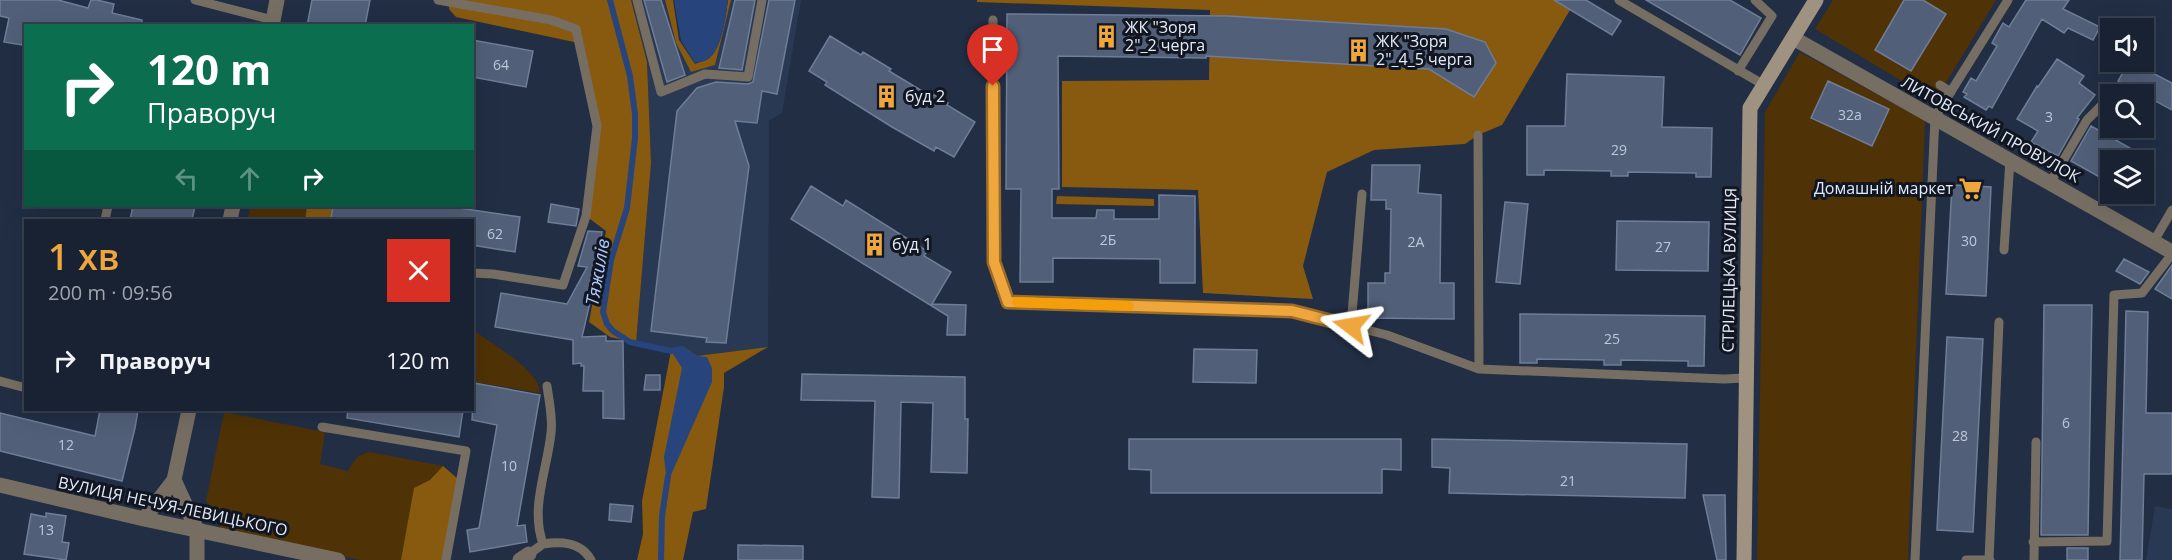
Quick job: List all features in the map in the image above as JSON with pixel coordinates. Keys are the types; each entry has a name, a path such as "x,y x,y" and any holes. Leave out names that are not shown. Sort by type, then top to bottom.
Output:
{"street":[{"path":"272,23 277,0"},
{"name":"СТРІЛЕЦЬКА ВУЛИЦЯ","path":"1744,560 1750,108 1816,0"},
{"name":"ЛИТОВСЬКИЙ ПРОВУЛОК","path":"1793,38 2172,253"},
{"path":"144,519 174,480 189,411"},
{"path":"174,480 197,530 198,560"},
{"name":"ВУЛИЦЯ НЕЧУЯ-ЛЕВИЦЬКОГО","path":"0,485 144,519 338,560"}],"lane":[{"path":"195,0 272,23"},
{"path":"438,0 551,20 576,29 597,126 586,216 562,285 474,273"},
{"path":"637,0 661,92 705,74 748,77 762,0"},
{"path":"1618,0 1764,85"},
{"path":"1738,71 1772,16 1755,0"},
{"path":"1915,560 1935,117 2008,0"},
{"path":"993,20 994,262 1008,302 1292,311 1387,335 1479,369 1745,378"},
{"path":"1940,85 1951,92"},
{"path":"2050,183 2087,120 2100,107"},
{"path":"1478,135 1479,369"},
{"path":"2004,250 2010,160"},
{"path":"1351,326 1362,194"},
{"path":"2154,241 2172,210"},
{"path":"2033,542 2107,541 2114,295 2142,293 2172,253"},
{"path":"1966,560 1989,560 1999,321"},
{"path":"0,381 24,387"},
{"path":"543,544 539,532 537,509 551,431 547,386"},
{"path":"322,427 466,451 446,560"},
{"path":"2034,560 2036,442"},
{"path":"525,557 543,544 560,541 579,547 591,560"}],"shaded area":[{"path":"449,0 631,0 647,62 651,163 636,343 610,337 589,322 606,231 586,216 597,126 579,43 456,17 449,9"},
{"path":"631,0 665,0 676,43 691,72 715,65 730,0 801,0 782,113 769,121 768,347 697,356 685,348 671,351 636,343 651,163 647,62"},
{"path":"665,0 673,0 679,40 695,64 708,59 717,48 728,0 731,0 715,65 691,72 676,43"},
{"path":"977,0 1554,0 1570,10 1502,125 1478,135 1465,144 1374,150 1327,172 1303,266 1313,299 1203,293 1198,190 1062,187 1062,81 1209,80 1210,10 977,2"},
{"path":"1833,0 1996,0 1935,101 1815,29"},
{"path":"1800,52 1925,121 1908,560 1757,560 1765,112"},
{"path":"1057,196 1154,199 1154,206 1056,204"},
{"path":"251,207 307,207 305,219 247,219"},
{"path":"307,207 333,207 331,219 305,219"},
{"path":"474,331 523,367 538,384 540,393 474,382"},
{"path":"768,347 724,373 724,387 706,509 693,512 683,560 637,560 643,534 642,501 671,351 685,348 697,356"},
{"path":"224,412 325,432 320,464 348,471 359,456 370,452 443,466 457,478 443,560 360,560 226,531 221,528 220,516 206,501"},
{"path":"443,466 457,478 443,560 401,560 414,488 430,480"},
{"path":"2155,506 2172,509 2172,560 2146,560"}],"water":[{"path":"674,0 728,0 720,40 708,59 695,63 681,41"},
{"path":"685,348 697,356 707,357 712,368 712,382 667,484 664,457 682,368 671,351"}],"building":[{"path":"0,0 58,0 88,8 91,0 97,0 114,4 112,13 142,20 141,24 24,24 22,45 4,42 9,18 0,16"},
{"path":"312,0 370,0 365,24 307,24"},
{"path":"644,0 661,0 685,75 667,82"},
{"path":"735,0 755,0 742,70 719,68"},
{"path":"769,0 795,0 777,94 762,91 757,123 735,121 749,166 726,343 706,342 707,338 651,331 677,111 697,88 716,82 748,84 753,82"},
{"path":"1554,0 1586,0 1621,21 1612,35"},
{"path":"1646,0 1730,0 1761,18 1740,55"},
{"path":"1904,0 1923,0 1946,14 1911,71 1875,50"},
{"path":"2026,0 2069,0 2063,9 2100,27 2093,40 2068,28 2064,33 2042,19 1992,108 1989,106 1986,110 1964,97 1967,94 1963,92 1971,78 1976,81 1997,46 1992,43 2003,23 2009,27"},
{"path":"1007,14 1228,16 1446,29 1485,42 1496,63 1474,97 1429,69 1206,56 1206,58 1058,56 1059,189 1052,189 1052,218 1096,218 1097,210 1114,210 1114,219 1159,219 1159,195 1195,196 1195,283 1160,283 1160,259 1053,258 1053,282 1020,282 1021,189 1006,189"},
{"name":"буд 2","path":"830,36 861,55 863,52 891,69 889,71 932,97 934,95 948,103 947,105 975,122 954,157 936,147 934,151 892,127 825,85 827,82 809,71"},
{"path":"474,40 533,51 526,87 474,77"},
{"path":"2057,59 2084,76 2079,83 2095,95 2077,118 2079,119 2058,156 2031,142 2038,131 2017,119"},
{"path":"2123,72 2151,72 2172,83 2172,110 2154,100 2154,84 2124,84 2118,81"},
{"path":"1567,74 1664,77 1662,127 1712,128 1711,177 1696,177 1696,173 1628,172 1628,176 1611,176 1611,171 1544,170 1544,175 1527,175 1527,126 1565,126"},
{"path":"1828,81 1889,109 1872,146 1811,118"},
{"path":"2091,126 2100,131 2100,138 2112,138 2133,150 2100,150 2100,177 2071,161"},
{"path":"1372,165 1420,165 1418,193 1441,195 1440,283 1454,283 1454,319 1368,318 1368,283 1385,283 1385,273 1390,273 1391,209 1386,209 1386,200 1371,200"},
{"path":"1952,185 1991,187 1986,296 1946,294"},
{"name":"буд 1","path":"811,186 843,206 846,200 927,251 924,256 951,272 932,304 966,305 965,335 947,335 948,316 791,219"},
{"path":"1505,202 1528,204 1520,284 1496,282"},
{"path":"551,204 579,209 576,226 548,222"},
{"path":"133,207 195,207 192,219 130,219"},
{"path":"333,207 452,207 520,217 515,252 474,245 474,219 331,219"},
{"path":"1617,221 1709,222 1708,271 1616,270"},
{"path":"588,231 602,232 594,285 582,337 606,336 606,341 623,341 624,419 603,418 603,391 583,391 584,366 581,366 581,363 573,364 573,340 495,327 501,293 567,304 587,267 578,266"},
{"path":"2124,259 2149,272 2140,284 2116,271"},
{"path":"2172,265 2172,299 2155,289"},
{"path":"2044,305 2092,305 2088,535 2041,535"},
{"path":"2126,311 2148,312 2146,413 2172,413 2172,474 2144,474 2142,560 2120,560"},
{"path":"1520,314 1705,316 1704,366 1688,366 1688,361 1621,360 1621,365 1604,365 1604,360 1537,359 1537,363 1520,363"},
{"path":"1947,337 1983,339 1973,532 1937,530"},
{"path":"1194,349 1257,350 1256,383 1193,382"},
{"path":"802,374 965,377 965,419 968,419 967,473 931,472 933,403 901,402 899,498 872,497 875,401 801,400"},
{"path":"646,375 660,375 660,390 644,390"},
{"path":"474,383 540,395 517,526 525,525 527,542 470,552 467,530 479,528 497,425 472,420"},
{"path":"100,411 138,411 122,481 0,451 0,413 95,436"},
{"path":"348,411 463,411 459,437 347,418"},
{"path":"1129,439 1401,439 1401,470 1382,469 1382,493 1151,493 1151,470 1129,469"},
{"path":"1432,439 1687,444 1685,498 1449,493 1450,468 1432,467"},
{"path":"1703,495 1725,495 1726,560 1717,560"},
{"path":"610,504 633,506 631,522 609,520"},
{"path":"46,513 66,516 62,542 69,543 66,560 24,554 31,514 46,517"},
{"path":"738,545 803,546 803,560 738,560"},
{"path":"2067,548 2088,548 2088,560 2067,560"}],"waterway":[{"name":"Тяжилів","path":"610,0 630,76 635,114 635,138 627,208 611,260 603,312 607,324 613,331 630,342 671,351 682,349"},
{"name":"Тяжилів","path":"661,560 662,516 668,476"}],"slow traffic":[{"path":"1017,302 1129,306"}],"place":[{"name":"ЖК \"Зоря 2\"_2 черга","path":"1107,36"},
{"name":"ЖК \"Зоря 2\"_4_5 черга","path":"1358,50"},
{"name":"буд 2","path":"887,96"},
{"name":"Домашній маркет","path":"1971,188"},
{"name":"буд 1","path":"874,244"}],"route":[{"path":"993,86 994,262 1008,302 1292,311 1351,326"}]}
